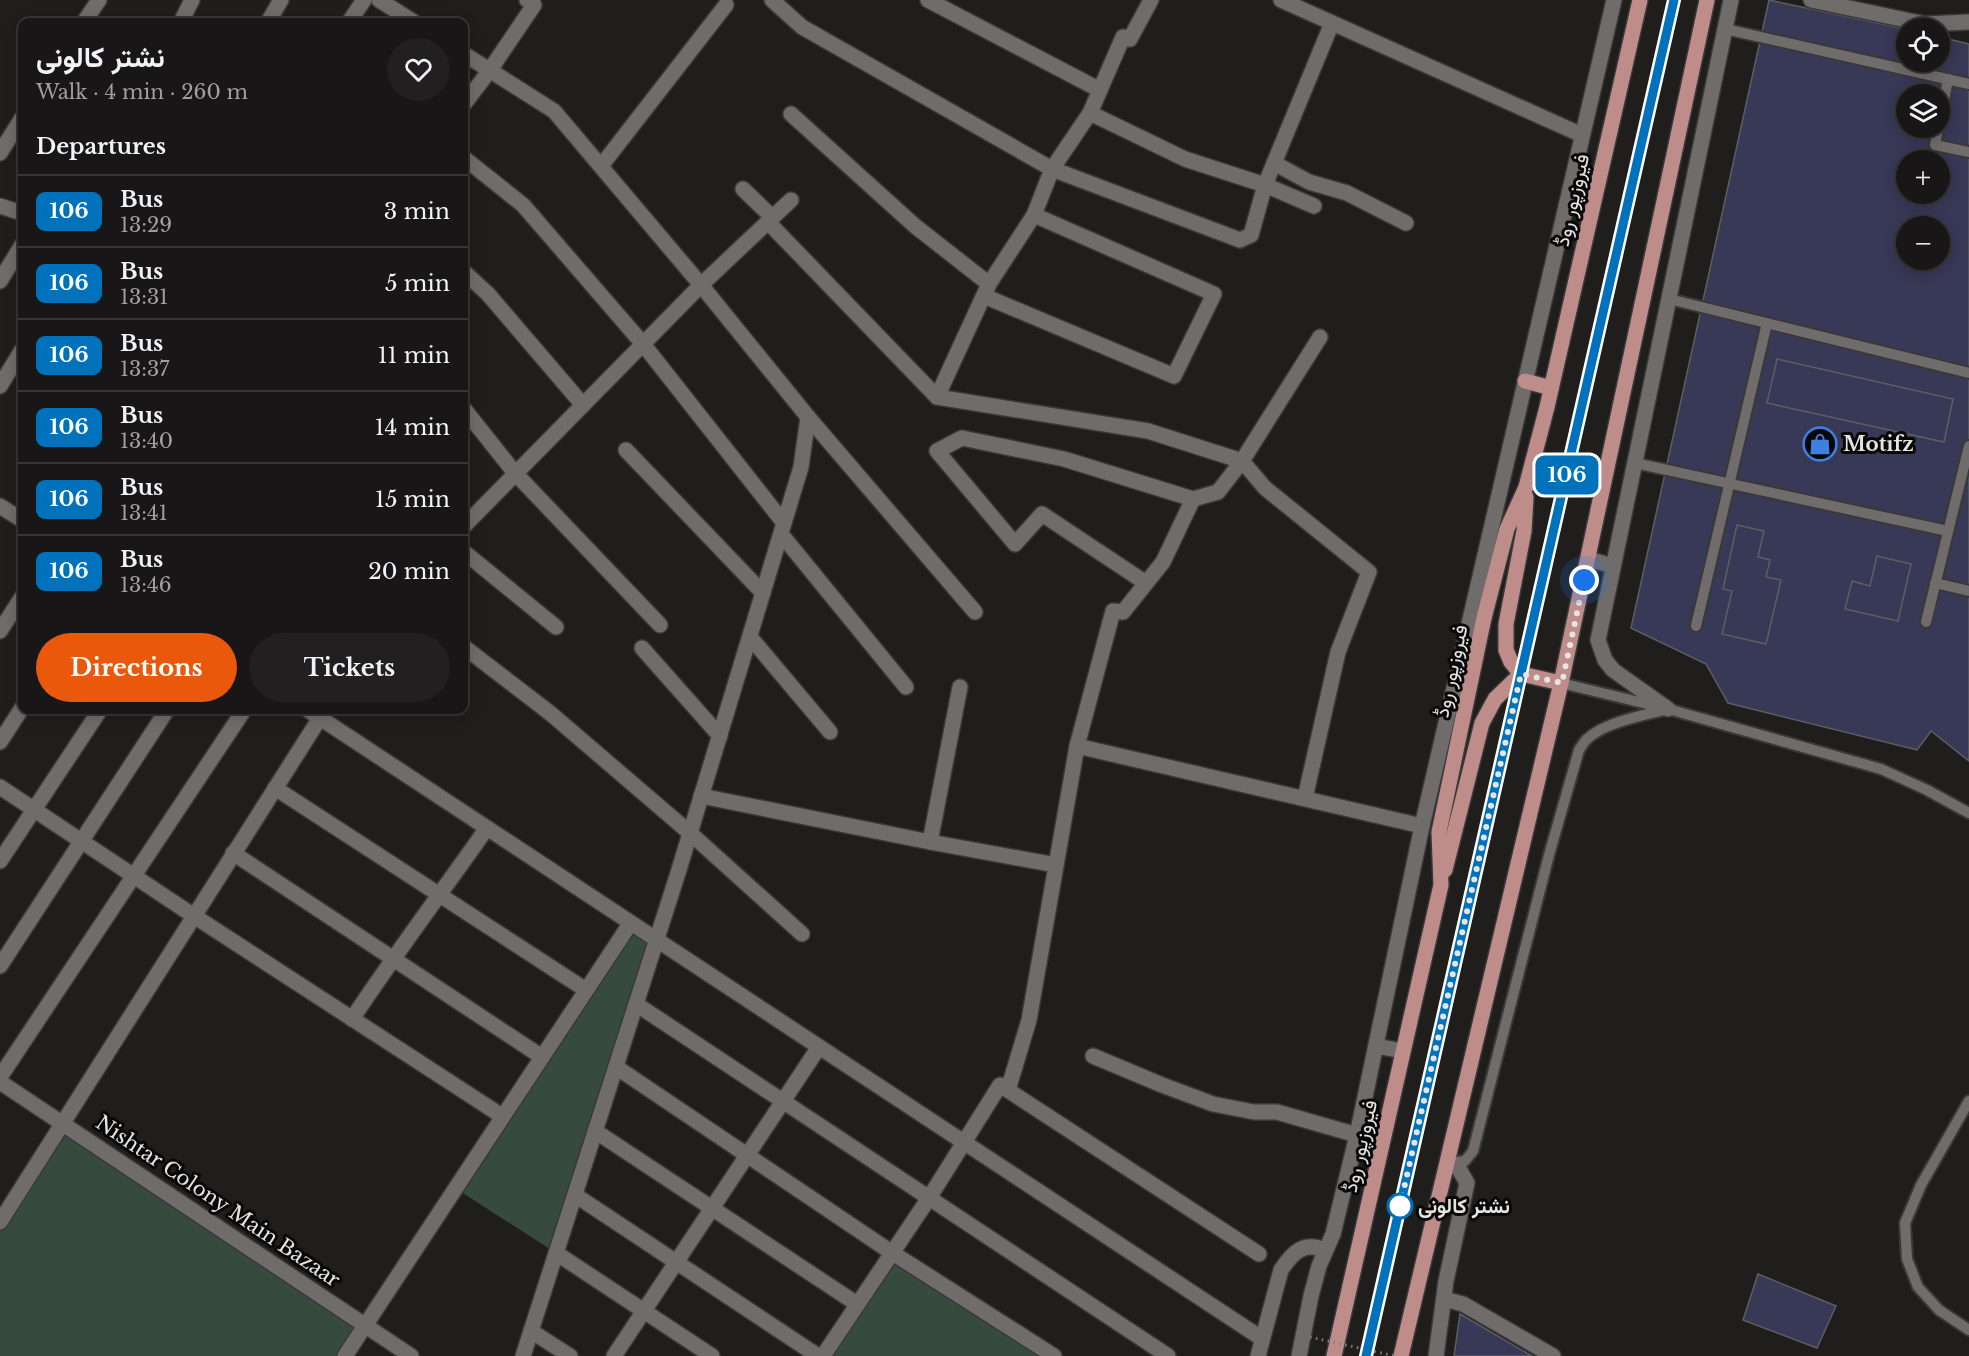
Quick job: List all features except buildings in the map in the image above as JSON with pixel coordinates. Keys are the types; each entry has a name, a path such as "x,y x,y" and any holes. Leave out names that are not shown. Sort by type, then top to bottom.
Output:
{"main road":[{"name":"فیروزپور روڈ","path":"1334,1356 1441,885 1439,832 1484,618 1508,529 1526,487 1551,388 1640,0"},
{"path":"1401,1356 1562,683 1707,0"},
{"path":"1525,381 1551,388"},
{"path":"1526,487 1524,531 1504,639 1506,650 1511,662 1521,674 1562,683"},
{"path":"1441,885 1482,723 1495,699 1521,674"}],"street":[{"path":"87,18 99,0"},
{"path":"183,18 192,0"},
{"path":"270,18 281,0"},
{"path":"352,18 364,0"},
{"path":"379,0 408,18"},
{"path":"772,0 802,27 1052,169 1240,240 1251,235 1265,185 1332,23"},
{"path":"928,0 1100,90"},
{"path":"1281,0 1582,135"},
{"path":"1299,1356 1311,1296 1325,1250 1333,1234 1357,1135 1422,826 1614,0"},
{"path":"1668,709 1613,670 1605,660 1598,640 1731,0"},
{"path":"1811,0 1925,24 1969,22"},
{"path":"938,397 987,290 1034,215 1052,169 1090,113 1123,37 1130,39 1148,1"},
{"path":"468,99 490,70 532,2"},
{"path":"601,166 726,5"},
{"path":"468,56 554,111 701,285 808,417 975,612"},
{"path":"1090,113 1185,159 1265,185 1314,206"},
{"path":"791,114 987,290 1174,376 1214,294 1034,215"},
{"path":"0,153 18,124"},
{"path":"468,161 523,205 643,344 906,687"},
{"path":"1274,163 1309,182 1347,194 1406,224"},
{"path":"743,189 938,397 1148,431 1242,461 1264,488 1369,572 1338,652 1305,798"},
{"path":"468,522 701,285 791,200"},
{"path":"0,206 18,212"},
{"path":"0,281 18,252"},
{"path":"468,276 488,294 583,405"},
{"path":"1146,584 1042,514 1015,544 937,452 962,438 1064,459 1193,499 1218,492 1242,461 1320,337"},
{"path":"0,386 18,357"},
{"path":"468,414 515,473 660,625"},
{"path":"523,1356 690,833 783,529 801,467 808,417"},
{"path":"626,450 763,593"},
{"path":"1008,1090 1029,1020 1077,746 1113,611 1123,612 1163,562 1193,499"},
{"path":"0,506 18,517"},
{"path":"468,555 556,627"},
{"path":"1588,559 1613,566"},
{"path":"0,631 18,603"},
{"path":"750,637 830,732"},
{"path":"642,648 720,736"},
{"path":"468,650 550,713 690,833 802,934"},
{"path":"930,842 960,687"},
{"path":"0,742 18,714"},
{"path":"0,861 97,714"},
{"path":"0,966 164,714"},
{"path":"0,1077 241,714"},
{"path":"0,1221 275,788 317,714"},
{"path":"321,714 630,924 1261,1338"},
{"path":"1077,746 1422,826"},
{"path":"0,787 502,1116"},
{"path":"275,788 586,990"},
{"path":"701,796 1056,865"},
{"path":"352,1019 392,958 487,828"},
{"path":"233,853 542,1057"},
{"path":"345,1356 630,924"},
{"path":"636,1004 1168,1356"},
{"path":"1376,1046 1403,1051"},
{"path":"614,1356 819,1047"},
{"path":"1093,1056 1213,1104 1254,1112 1277,1112 1357,1135"},
{"path":"616,1067 891,1252 1054,1356"},
{"name":"Nishtar Colony Main Bazaar","path":"0,1082 411,1356"},
{"path":"824,1356 929,1198 1000,1085 1259,1254"},
{"path":"595,1131 857,1304"},
{"path":"1437,1356 1448,1266 1467,1182 1459,1169 1448,1163"},
{"path":"575,1195 818,1356"},
{"path":"1258,1356 1281,1270 1289,1258 1301,1249 1314,1246 1325,1250"},
{"path":"556,1253 712,1356"},
{"path":"1444,1299 1463,1304 1553,1356"},
{"path":"531,1331 570,1356"}],"lane":[{"path":"1366,1356 1674,0"},
{"path":"1725,29 1969,84"},
{"path":"1946,84 1947,80"},
{"path":"1936,138 1935,145 1969,153"},
{"path":"1670,299 1969,373"},
{"path":"1696,626 1767,323"},
{"path":"1926,622 1969,446"},
{"path":"1635,463 1948,531"},
{"path":"1935,583 1969,591"},
{"path":"1562,683 1668,709 1881,770 1927,790 1969,813"},
{"path":"1448,1163 1465,1161 1473,1151 1549,855 1579,750 1587,739 1598,732 1668,709"},
{"path":"1969,1101 1964,1121 1921,1185 1905,1223 1906,1259 1918,1287 1939,1310 1969,1330"}],"path":[{"path":"1310,1337 1395,1356"}],"green space":[{"path":"630,924 656,941 556,1253 455,1188"},
{"path":"63,1123 364,1325 345,1356 0,1356 0,1222"},
{"path":"891,1252 1054,1356 823,1356"}],"bus line":[{"name":"106","path":"1366,1356 1674,0"}],"place":[{"name":"Motifz","path":"1820,444"},
{"name":"نشتر کالونی","path":"1400,1206"}],"route":[{"path":"1400,1206 1521,674 1562,683 1584,580"}]}
